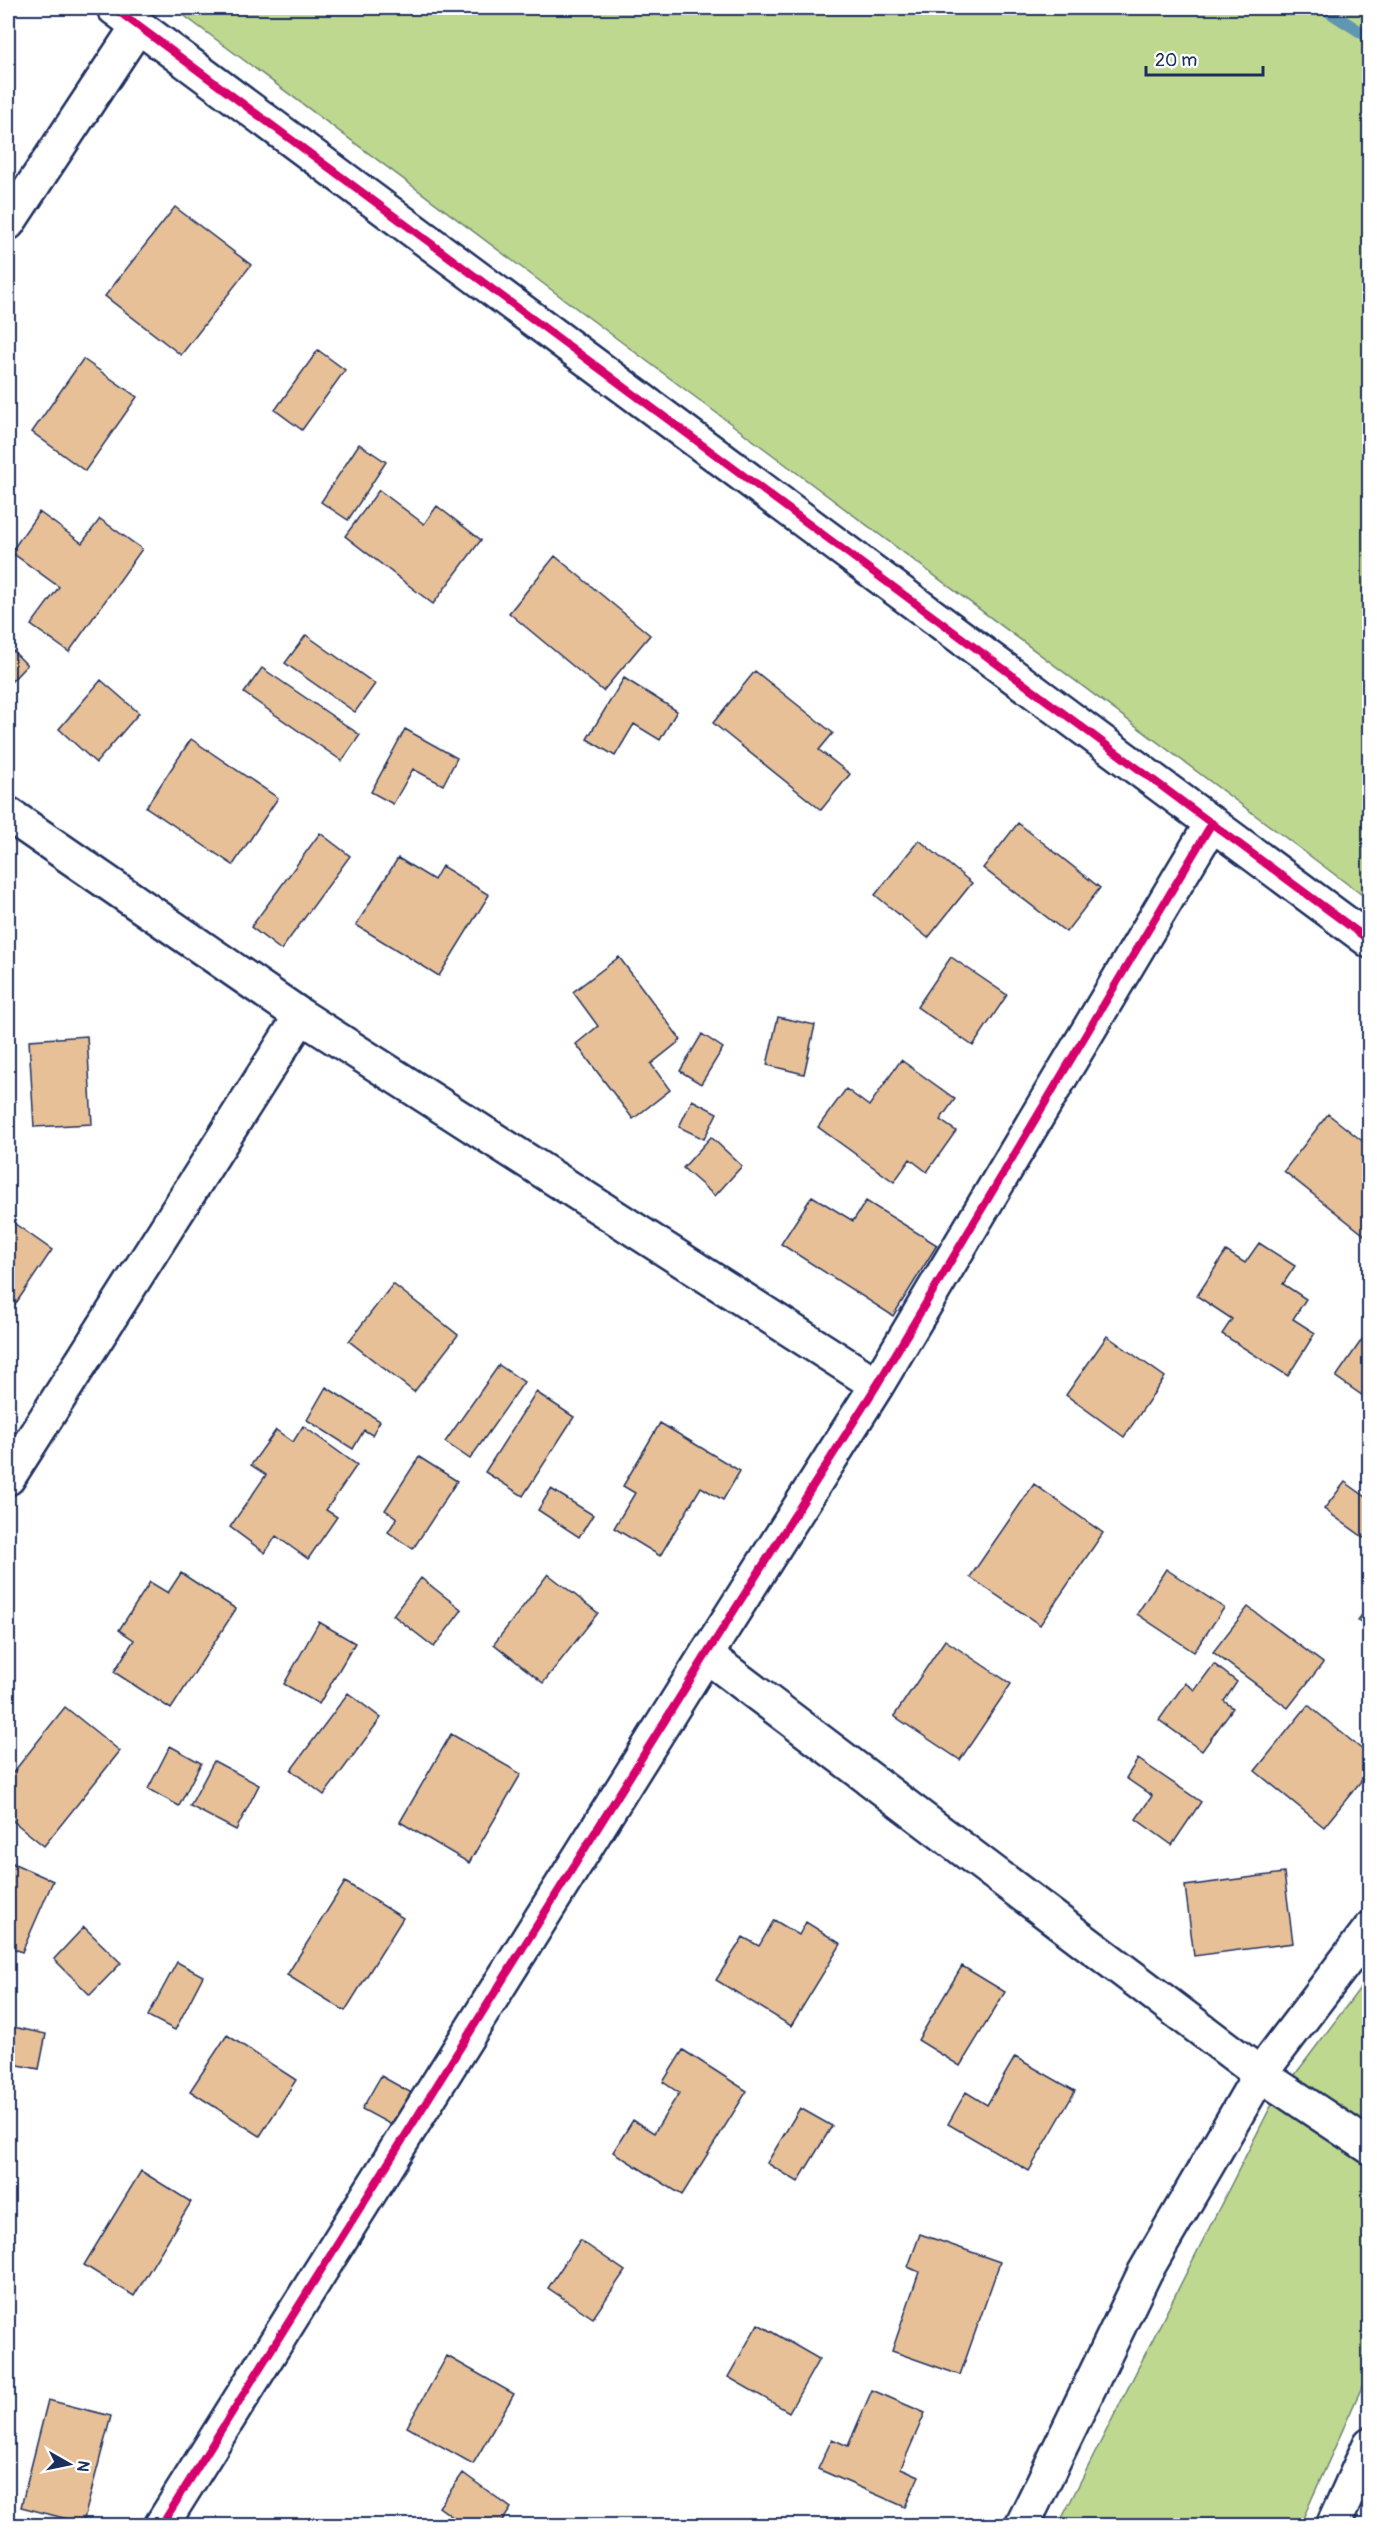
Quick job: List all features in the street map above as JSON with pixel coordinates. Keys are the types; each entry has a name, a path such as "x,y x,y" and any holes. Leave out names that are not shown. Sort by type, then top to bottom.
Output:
{"street":[{"path":"8,223 126,17 1370,941"},
{"path":"8,814 301,1016 877,1385"},
{"path":"161,2526 877,1385 1212,823"},
{"path":"8,1478 301,1016"},
{"path":"706,1655 1260,2074 1370,2147"},
{"path":"1022,2526 1145,2272 1260,2074 1370,1929"},
{"path":"1333,2526 1370,2444"}],"green space":[{"path":"174,8 1369,8 1369,900"},
{"path":"1369,1976 1369,2371 1300,2525 1058,2526 1270,2108"}],"building":[{"path":"175,207 251,265 181,355 105,296"},
{"path":"318,350 345,370 302,430 275,410"},
{"path":"83,359 137,397 85,471 32,432"},
{"path":"359,444 386,462 348,520 321,502"},
{"path":"379,490 424,524 437,506 481,540 433,604 345,536"},
{"path":"39,512 82,543 100,519 142,549 69,652 31,625 59,587 11,552"},
{"path":"555,556 650,635 603,691 509,613"},
{"path":"306,635 375,684 355,712 285,663"},
{"path":"8,646 27,665 8,685"},
{"path":"262,668 360,735 342,761 244,693"},
{"path":"755,671 833,733 819,750 850,774 821,810 713,723"},
{"path":"624,678 677,711 660,740 634,724 615,756 587,739"},
{"path":"101,680 139,713 96,763 59,729"},
{"path":"405,729 457,758 443,785 413,769 393,804 371,792"},
{"path":"191,739 278,798 233,865 146,807"},
{"path":"1018,823 1100,888 1066,932 983,868"},
{"path":"320,833 350,856 281,950 251,927"},
{"path":"919,840 972,883 928,938 875,895"},
{"path":"398,858 434,880 442,866 489,895 439,976 356,925"},
{"path":"619,957 681,1040 651,1064 670,1090 633,1119 576,1044 598,1026 573,992"},
{"path":"951,957 1007,995 973,1046 917,1007"},
{"path":"778,1017 815,1025 804,1074 767,1065"},
{"path":"702,1034 723,1048 701,1084 680,1071"},
{"path":"87,1036 92,1124 34,1127 29,1040"},
{"path":"901,1060 955,1099 940,1120 956,1131 927,1172 910,1159 894,1182 818,1127 846,1089 869,1106"},
{"path":"692,1100 717,1113 704,1139 679,1127"},
{"path":"1328,1114 1370,1147 1368,1238 1284,1171"},
{"path":"711,1137 742,1166 715,1196 683,1168"},
{"path":"812,1196 853,1221 866,1201 937,1245 893,1316 781,1244"},
{"path":"8,1219 52,1250 8,1315"},
{"path":"1259,1243 1295,1266 1283,1284 1306,1299 1293,1319 1315,1333 1288,1376 1222,1334 1232,1319 1197,1296 1226,1251 1245,1263"},
{"path":"393,1284 458,1335 414,1392 349,1341"},
{"path":"1370,1328 1370,1393 1366,1398 1336,1377"},
{"path":"1107,1336 1165,1377 1124,1437 1066,1395"},
{"path":"499,1365 524,1382 470,1459 445,1442"},
{"path":"326,1387 380,1421 372,1435 364,1430 353,1449 307,1420"},
{"path":"536,1392 574,1417 523,1496 485,1472"},
{"path":"660,1423 740,1471 723,1500 701,1487 660,1556 614,1528 635,1493 623,1486"},
{"path":"303,1426 357,1465 326,1510 337,1517 308,1559 276,1536 265,1553 230,1527 266,1475 251,1465 276,1430 293,1442"},
{"path":"419,1457 457,1481 413,1549 388,1532 397,1518 385,1510"},
{"path":"1345,1482 1370,1500 1370,1542 1324,1509"},
{"path":"1034,1484 1103,1533 1040,1625 970,1577"},
{"path":"551,1489 593,1515 579,1537 538,1510"},
{"path":"1166,1569 1224,1608 1194,1652 1137,1614"},
{"path":"181,1573 236,1609 171,1709 114,1672 134,1640 119,1630 150,1582 168,1593"},
{"path":"548,1574 598,1613 543,1683 494,1644"},
{"path":"421,1578 462,1610 434,1647 393,1615"},
{"path":"1370,1604 1370,1628 1358,1620"},
{"path":"1248,1607 1323,1663 1288,1708 1213,1652"},
{"path":"319,1622 355,1643 319,1704 284,1684"},
{"path":"945,1640 1011,1684 960,1760 894,1716"},
{"path":"1214,1664 1237,1682 1224,1701 1233,1708 1202,1751 1159,1720 1185,1683 1195,1690"},
{"path":"348,1693 381,1718 324,1795 291,1770"},
{"path":"1308,1705 1370,1756 1370,1770 1324,1827 1255,1771"},
{"path":"65,1707 120,1751 44,1846 8,1817 8,1779"},
{"path":"451,1734 521,1774 469,1863 400,1822"},
{"path":"170,1746 201,1763 179,1806 148,1789"},
{"path":"1138,1759 1201,1802 1172,1845 1136,1819 1152,1796 1126,1778"},
{"path":"214,1761 259,1785 236,1830 190,1806"},
{"path":"8,1861 53,1881 22,1952 8,1946"},
{"path":"1284,1873 1293,1943 1194,1956 1185,1886"},
{"path":"345,1882 403,1918 345,2011 287,1975"},
{"path":"774,1920 799,1935 806,1922 841,1944 791,2026 716,1980 743,1937 759,1946"},
{"path":"84,1927 121,1963 90,1995 54,1959"},
{"path":"177,1962 203,1976 175,2030 148,2016"},
{"path":"962,1966 1005,1992 960,2066 918,2040"},
{"path":"8,2026 46,2034 39,2069 8,2063"},
{"path":"227,2035 296,2080 260,2136 190,2091"},
{"path":"683,2050 747,2091 682,2195 613,2152 633,2120 654,2133 679,2093 663,2082"},
{"path":"1015,2057 1075,2091 1029,2171 948,2124 966,2092 987,2105"},
{"path":"381,2076 417,2096 399,2129 362,2109"},
{"path":"800,2108 832,2126 798,2182 767,2163"},
{"path":"141,2171 191,2202 134,2296 84,2265"},
{"path":"920,2234 1000,2262 960,2375 892,2351 919,2272 908,2267"},
{"path":"580,2240 625,2271 593,2318 548,2288"},
{"path":"758,2324 819,2359 789,2412 728,2377"},
{"path":"447,2356 514,2394 473,2464 407,2427"},
{"path":"872,2390 925,2413 901,2468 919,2476 905,2507 818,2469 832,2439 848,2446"},
{"path":"48,2400 111,2416 83,2523 21,2507"},
{"path":"463,2473 511,2508 499,2526 465,2526 439,2507"}],"waterway":[{"path":"1323,8 1370,38"}],"cycle path":[{"path":"114,8 1370,941"},
{"path":"161,2526 877,1385 1212,823"}]}
